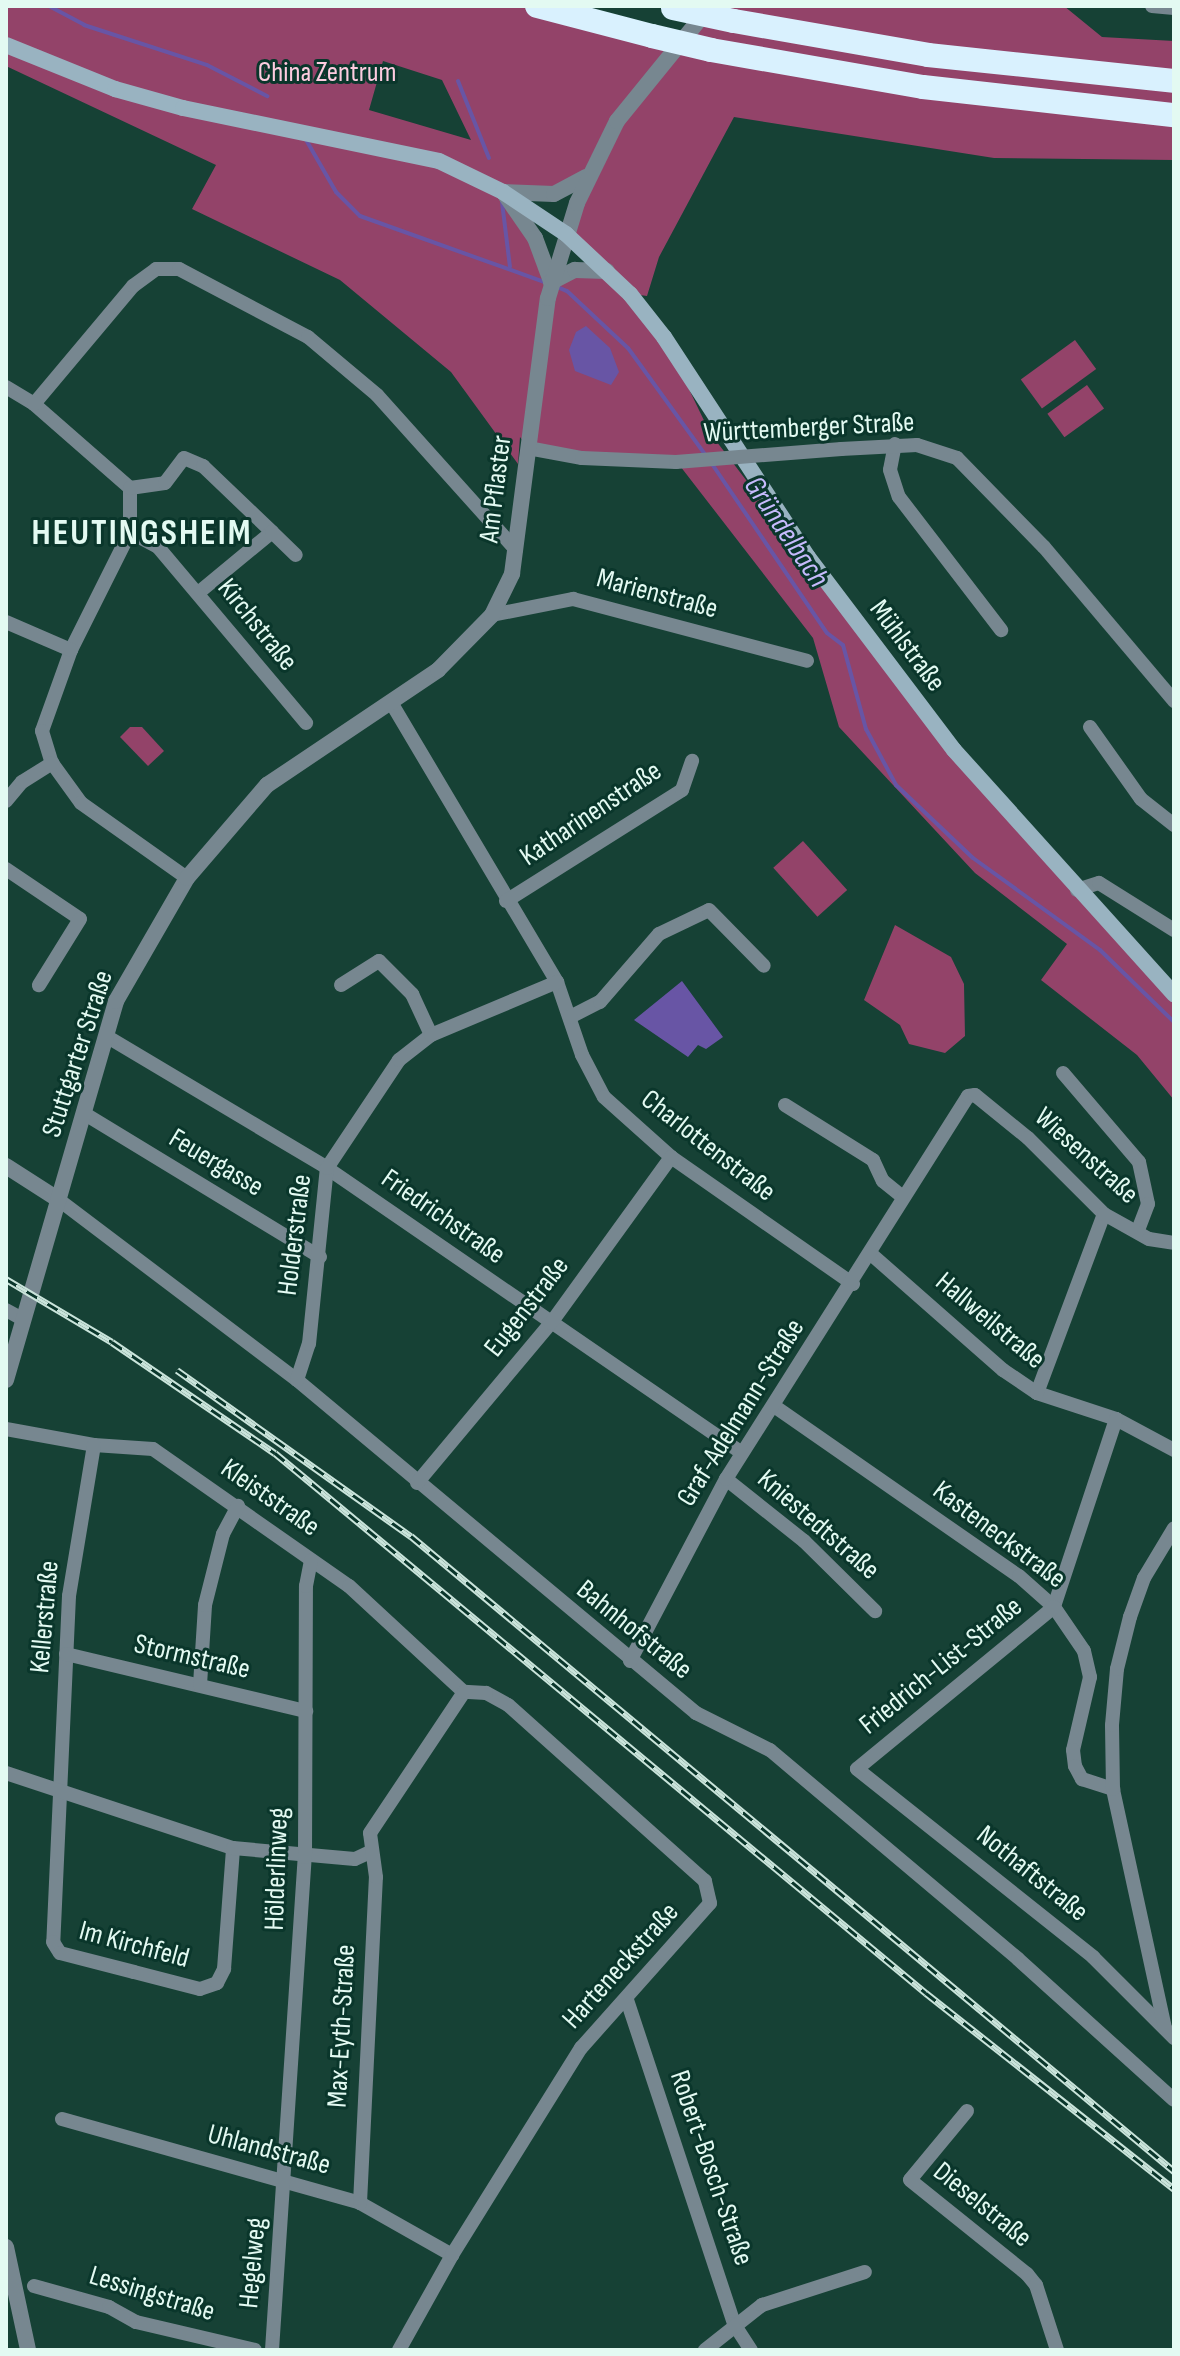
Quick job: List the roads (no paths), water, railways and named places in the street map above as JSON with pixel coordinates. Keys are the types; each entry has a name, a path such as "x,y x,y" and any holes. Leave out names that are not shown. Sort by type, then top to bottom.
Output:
{"highway":[{"path":"537,6 711,50 923,87 1174,115"},
{"path":"668,7 928,55 1174,81"}],"main road":[{"name":"Mühlstraße","path":"6,45 115,89 183,108 439,161 503,192 566,234 607,271 664,337 808,557 902,684 1077,890 1174,994"}],"street":[{"name":"Am Pflaster","path":"392,704 438,670 492,615 512,574 549,290 566,234 586,177 617,121 710,6"},
{"path":"1152,6 1174,8"},
{"path":"503,192 554,194 586,177"},
{"path":"503,192 535,238 549,290 575,270 607,271"},
{"path":"34,404 133,286 156,269 179,269 308,337 377,395 516,550"},
{"path":"6,387 34,404 130,488 130,532 71,650 42,731 52,763 81,803 187,878"},
{"path":"895,444 890,470 899,497 1001,630"},
{"name":"Württemberger Straße","path":"528,448 582,458 676,462 895,444 941,451 971,468 1174,701"},
{"path":"130,488 165,483 184,458 203,466 296,555"},
{"name":"Kirchstraße","path":"130,532 158,547 306,723"},
{"path":"198,593 272,532"},
{"name":"Marienstraße","path":"492,615 573,599 807,661"},
{"path":"6,622 71,650"},
{"name":"Stuttgarter Straße","path":"6,1380 106,1036 136,959 187,878 267,785 304,756 392,704"},
{"name":"Charlottenstraße","path":"392,704 506,901 557,982 604,1097 671,1157 853,1284"},
{"path":"1090,727 1141,799 1174,825"},
{"name":"Katharinenstraße","path":"506,901 682,790 692,761"},
{"path":"6,801 22,782 52,763"},
{"path":"6,869 80,919 39,985"},
{"path":"1077,890 1099,883 1174,930"},
{"path":"570,1017 600,1002 659,934 709,910 764,966"},
{"path":"341,985 379,961 412,994 431,1035"},
{"name":"Holderstraße","path":"297,1380 309,1344 327,1168 399,1060 431,1035 557,982"},
{"name":"Friedrichstraße","path":"106,1036 327,1168 742,1453"},
{"path":"1063,1073 1139,1162 1148,1204 1138,1230"},
{"name":"Wiesenstraße","path":"968,1096 975,1095 1028,1138 1104,1214 1138,1230 1149,1239 1174,1243"},
{"name":"Graf-Adelmann-Straße","path":"630,1661 726,1479 853,1284 903,1197 968,1096"},
{"path":"785,1105 873,1160 883,1181 903,1197"},
{"name":"Feuergasse","path":"85,1114 320,1257"},
{"name":"Eugenstraße","path":"417,1483 551,1323 671,1157"},
{"path":"6,1166 59,1200"},
{"name":"Bahnhofstraße","path":"59,1200 297,1380 696,1713 778,1757 1018,1959 1174,2100"},
{"path":"1037,1393 1104,1214"},
{"name":"Hallweilstraße","path":"871,1254 1003,1370 1037,1393 1116,1419 1174,1450"},
{"path":"6,1310 22,1319"},
{"name":"Kasteneckstraße","path":"774,1406 1019,1576 1054,1607 1084,1651 1090,1677 1073,1750 1075,1766 1082,1779 1113,1789"},
{"name":"Friedrich-List-Straße","path":"857,1769 1054,1607 1116,1419"},
{"name":"Kleiststraße","path":"6,1429 94,1445 153,1449 349,1586 464,1692"},
{"name":"Kellerstraße","path":"62,1795 69,1596 94,1445"},
{"name":"Kniestedtstraße","path":"726,1479 804,1541 875,1611"},
{"path":"200,1685 205,1605 223,1534 238,1506"},
{"path":"1171,2033 1113,1789 1117,1669 1144,1578 1174,1528"},
{"name":"Hölderlinweg","path":"286,2180 305,1857 306,1586 311,1560"},
{"name":"Stormstraße","path":"66,1654 306,1711"},
{"name":"Max-Eyth-Straße","path":"360,2203 376,1877 370,1852 370,1833 399,1783 464,1692"},
{"name":"Harteneckstraße","path":"399,2350 452,2255 581,2048 701,1918 710,1903 705,1881 508,1705 486,1693 464,1692"},
{"name":"Nothaftstraße","path":"857,1769 1093,1957 1171,2033"},
{"path":"6,1773 62,1795 233,1848 305,1857 355,1859 370,1852"},
{"name":"Im Kirchfeld","path":"62,1795 53,1942 60,1953 200,1989 217,1983 224,1969 233,1848"},
{"name":"Robert-Bosch-Straße","path":"627,2000 734,2324 751,2350"},
{"name":"Dieselstraße","path":"967,2111 910,2180 1027,2274 1036,2285 1057,2350"},
{"name":"Uhlandstraße","path":"62,2119 360,2203 452,2255"},
{"name":"Hegelweg","path":"272,2350 286,2180"},
{"path":"6,2247 28,2350"},
{"path":"705,2350 734,2324 762,2305 865,2272"},
{"name":"Lessingstraße","path":"34,2286 109,2307 136,2322 255,2350"}],"waterway":[{"name":"Gründelbach","path":"49,6 84,25 207,65 267,96"},
{"path":"458,81 489,158"},
{"name":"Gründelbach","path":"305,138 336,192 360,216 547,283"},
{"path":"502,202 510,267"},
{"name":"Gründelbach","path":"555,286 567,291 628,348 707,457"},
{"name":"Gründelbach","path":"712,464 827,633 843,645 866,729 896,785 973,858 1100,950 1174,1022"}],"railway":[{"path":"6,1279 112,1342 275,1453 926,1993 1174,2189"},
{"path":"177,1370 411,1536 1174,2171"}],"district":[{"name":"HEUTINGSHEIM","path":"142,534"}],"park label":[{"name":"China Zentrum","path":"327,73"}]}
